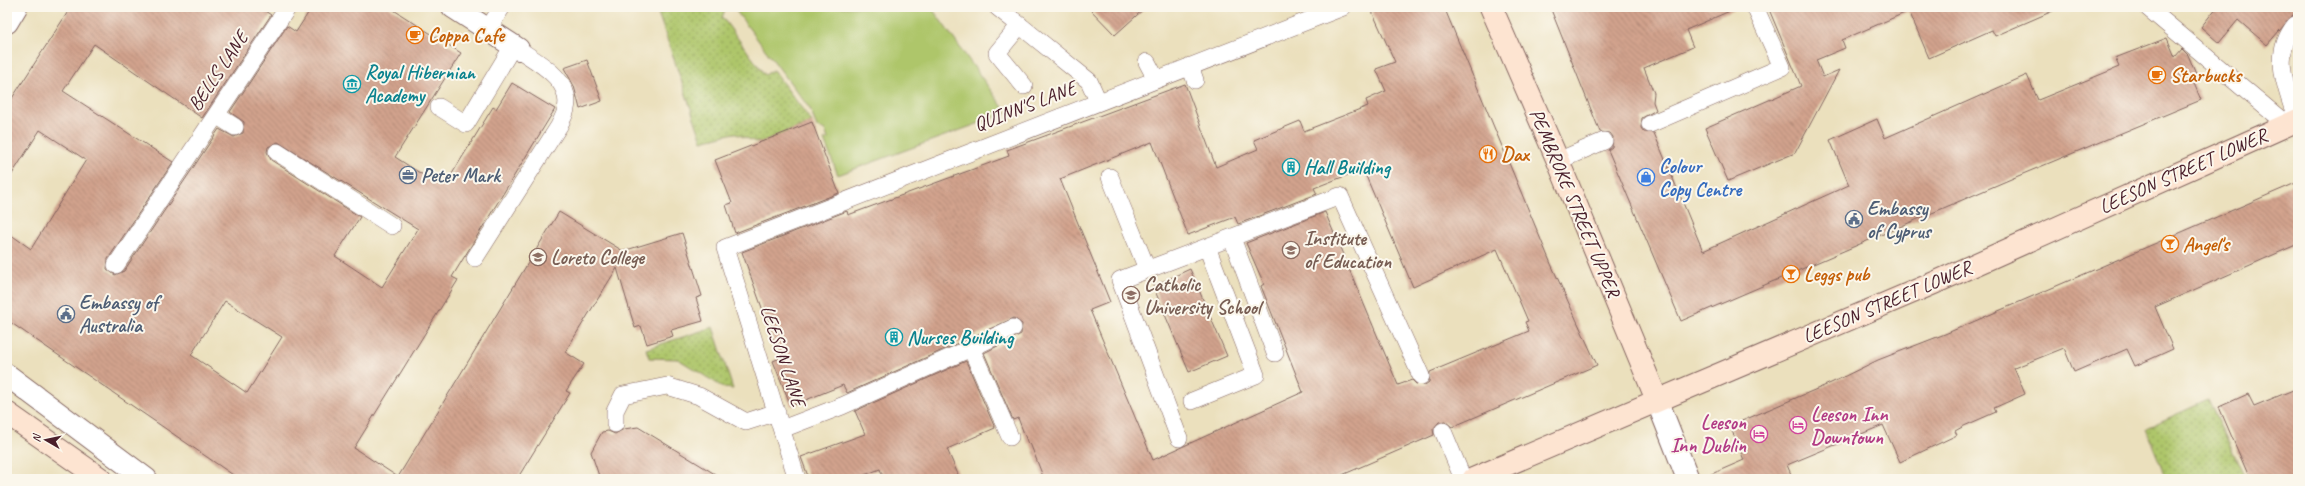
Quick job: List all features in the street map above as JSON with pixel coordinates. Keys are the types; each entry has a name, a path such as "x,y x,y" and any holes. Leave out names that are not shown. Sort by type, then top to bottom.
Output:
{"main road":[{"name":"PEMBROKE STREET UPPER","path":"1491,7 1558,161 1657,400"},
{"name":"LEESON STREET LOWER","path":"1473,479 1934,283 2294,122"},
{"path":"7,413 101,479"}],"street":[{"path":"7,22 16,7"},
{"path":"453,7 515,48"},
{"path":"7,375 146,479"},
{"path":"1657,400 1688,479"}],"lane":[{"name":"BELLS LANE","path":"116,265 288,7"},
{"path":"488,29 502,7"},
{"path":"997,7 1018,17 1089,81 1098,101"},
{"name":"QUINN'S LANE","path":"725,248 1156,79 1193,73 1273,36 1343,7"},
{"path":"1650,124 1782,67 1755,7"},
{"path":"2147,7 2294,122"},
{"path":"1018,17 997,53 1024,86"},
{"path":"2294,122 2282,72 2282,54 2289,32 2296,24"},
{"path":"439,106 466,124 515,48 548,68 559,80 567,99 566,109 559,126 475,258"},
{"path":"1147,62 1156,79"},
{"path":"216,115 235,126"},
{"path":"1558,161 1604,141"},
{"path":"277,152 392,226"},
{"path":"1110,177 1146,269"},
{"path":"1179,438 1120,280 1340,196 1421,376"},
{"path":"1232,238 1275,353"},
{"path":"1192,401 1256,375 1207,247"},
{"name":"LEESON LANE","path":"725,248 797,479"},
{"path":"782,429 842,406 1013,328"},
{"path":"970,348 1010,437"},
{"path":"615,424 615,411 623,395 667,386 699,396 746,422 777,412"},
{"path":"1443,431 1463,479"}],"green space":[{"path":"656,7 727,7 722,17 765,75 773,70 812,122 758,143 734,133 702,141"},
{"path":"733,7 931,7 1007,113 838,175 824,140 828,139 825,130 817,127 810,109"},
{"path":"713,327 733,389 724,388 678,359 649,358 646,349"},
{"path":"2208,400 2246,479 2167,479 2146,428"}],"building":[{"path":"71,7 259,7 271,15 202,118 94,44 63,91 173,162 108,259 107,269 115,275 124,271 219,129 234,137 243,133 244,122 230,112 287,26 296,32 312,7 389,7 461,53 395,157 434,182 437,177 447,182 493,107 496,109 512,83 555,109 452,277 458,280 354,448 398,477 559,212 623,251 682,233 702,296 696,298 703,321 671,330 673,336 647,344 641,326 635,328 617,268 565,352 584,364 566,391 570,393 517,479 239,479 7,320 7,232 31,249 86,160 40,130 7,182 7,106","holes":["278,142 418,229 382,287 335,256 360,217 271,160 267,152 268,147","225,301 282,337 247,393 191,355"]},
{"path":"1088,7 1146,7 1115,35"},
{"path":"1370,7 1444,7 1551,264 1597,365 1452,427 1445,421 1439,422 1433,429 1434,435 1333,479 1044,479 1030,443 1028,444 1018,418 1013,420 984,353 1021,334 1022,324 1014,318 847,393 843,385 791,406 773,361 780,358 742,252 847,211 848,215 1009,156 1007,150 1185,84 1216,167 1258,149 1254,140 1300,121 1304,131 1368,106 1366,100 1386,91 1376,69 1395,62","holes":["1152,142 1188,235 1235,217 1238,224 1317,194 1314,188 1363,169 1413,287 1497,249 1528,321 1525,322 1529,331 1430,372 1429,382 1425,385 1416,384 1412,380 1398,385 1325,212 1246,243 1264,284 1261,286 1303,392 1153,460 1090,310 1110,302 1060,179"]},
{"path":"1550,7 1739,7 1686,30 1693,47 1644,68 1654,93 1653,102 1656,110 1642,118 1641,128 1644,132 1654,133 1703,251 1849,185 1830,140 1877,119 1885,138 2027,75 2038,100 2119,67 2115,58 2167,38 2175,57 2182,49 2188,55 2198,79 2193,81 2201,100 2018,176 1681,321 1608,150 1612,147 1613,137 1610,133 1600,132"},
{"path":"1768,7 2062,7 1995,36 1992,30 1929,58 1909,11 1842,40 1845,48 1816,60 1823,77 1839,70 1795,153 1728,181 1705,128 1801,86"},
{"path":"2217,7 2298,7 2298,9 2267,45 2238,20 2219,43 2201,27"},
{"path":"587,60 602,101 580,109 574,86 564,68"},
{"path":"812,122 839,193 735,233 726,205 732,203 715,160"},
{"path":"2298,182 2298,244 2155,307 2173,349 2135,366 2127,349 2074,372 2064,348 2014,368 2025,394 1994,408 1996,412 1955,431 1957,435 1900,462 1883,425 1787,465 1793,479 1700,479 1744,460 1730,426 1831,383 1878,360 1945,334"},
{"path":"1190,269 1227,356 1189,372 1153,286"},
{"path":"966,361 995,428 947,449 960,479 884,479 880,469 854,479 809,479 801,457 865,434 855,411"},
{"path":"2298,388 2298,479 2250,479 2219,407 2248,394 2254,406"},
{"path":"638,427 723,479 600,479 591,452 602,432 608,431 615,434 624,429"}],"place":[{"name":"Coppa Cafe","path":"415,35"},
{"name":"Starbucks","path":"2157,75"},
{"name":"Royal Hibernian Academy","path":"352,84"},
{"name":"Dax","path":"1488,154"},
{"name":"Hall Building","path":"1291,167"},
{"name":"Peter Mark","path":"408,175"},
{"name":"Colour Copy Centre","path":"1646,177"},
{"name":"Embassy of Cyprus","path":"1854,219"},
{"name":"Angel's","path":"2170,244"},
{"name":"Institute of Education","path":"1291,250"},
{"name":"Loreto College","path":"538,257"},
{"name":"Leggs pub","path":"1791,274"},
{"name":"Catholic University School","path":"1131,295"},
{"name":"Embassy of Australia","path":"66,314"},
{"name":"Nurses Building","path":"894,337"},
{"name":"Leeson Inn Downtown","path":"1798,425"},
{"name":"Leeson Inn Dublin","path":"1759,434"}]}
